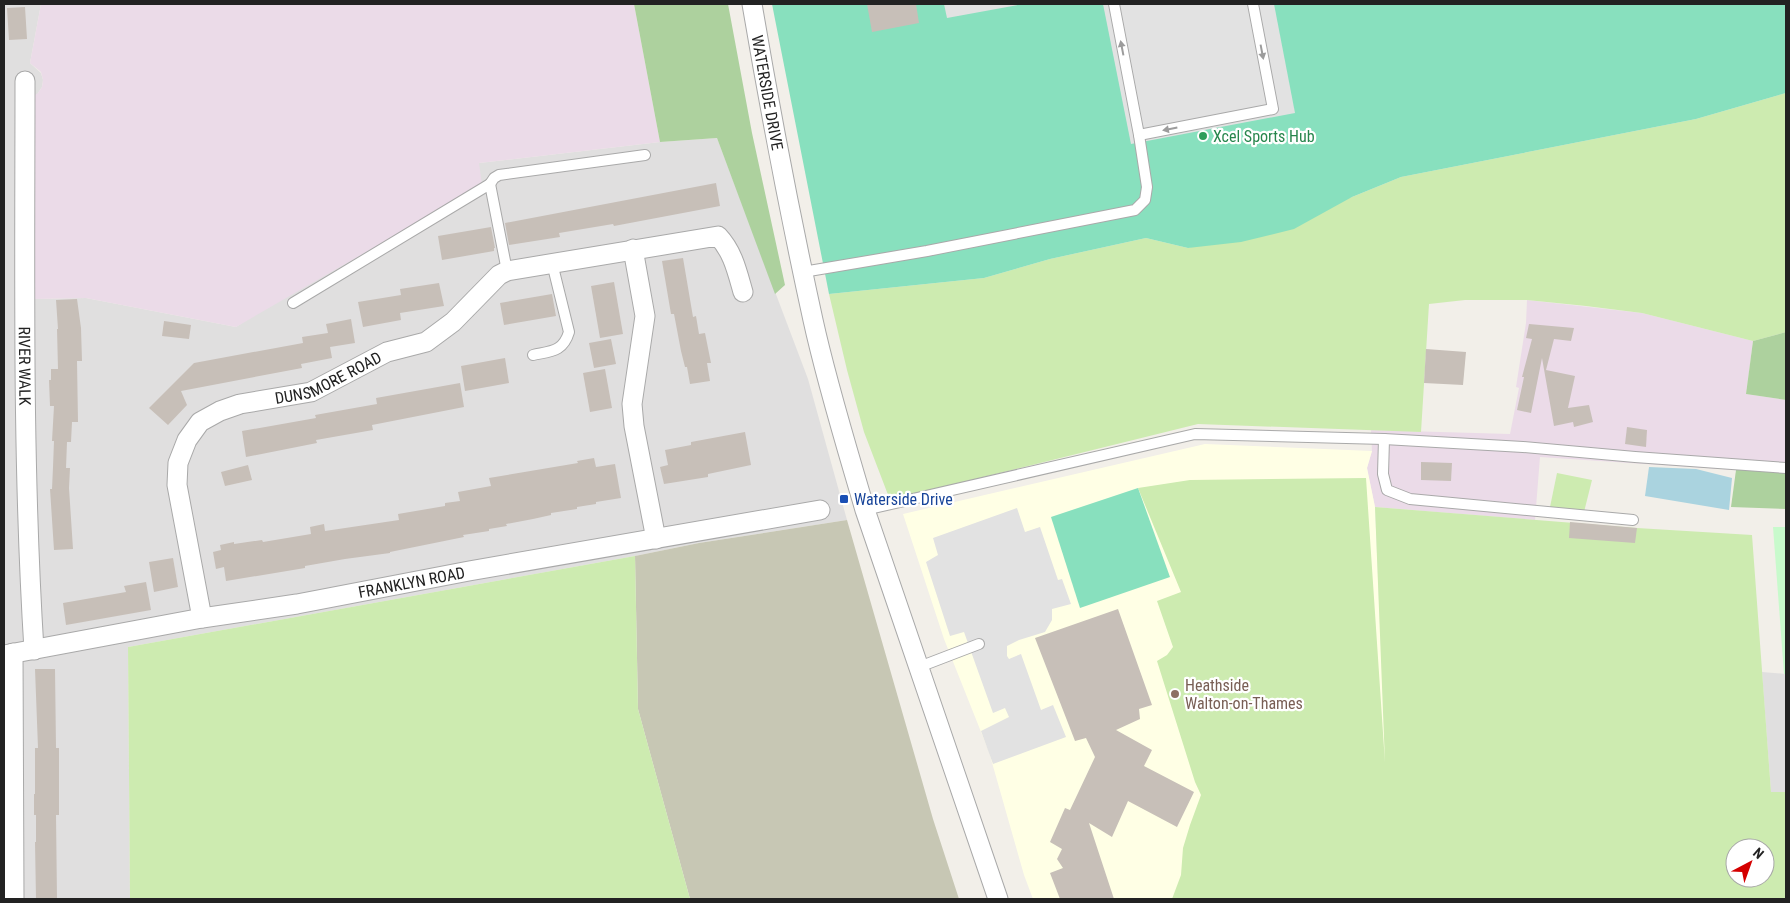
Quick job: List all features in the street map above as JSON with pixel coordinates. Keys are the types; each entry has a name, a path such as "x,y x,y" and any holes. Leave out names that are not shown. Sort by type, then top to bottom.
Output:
{"street":[{"name":"WATERSIDE DRIVE","path":"752,4 773,122 813,322 865,510 998,899"},
{"name":"RIVER WALK","path":"25,81 27,499 34,650"},
{"path":"506,271 718,236 726,244 734,259 743,292"},
{"path":"633,249 645,316 634,385 633,419 656,539"},
{"name":"DUNSMORE ROAD","path":"202,618 177,485 178,462 187,440 200,422 220,411 240,404 310,392 387,352 426,342 453,322 499,275 506,271"},
{"name":"FRANKLYN ROAD","path":"9,654 202,618 297,604 820,510"},
{"path":"9,654 14,899"}],"lane":[{"path":"803,272 936,249 1135,210 1141,205 1145,200 1148,187 1114,4"},
{"path":"1139,135 1273,108 1253,4"},
{"path":"293,304 490,184 499,175 645,154"},
{"path":"490,184 506,271"},
{"path":"533,356 559,349 566,341 569,332 552,263"},
{"path":"865,510 1195,434 1384,438 1786,468"},
{"path":"1384,438 1383,474 1387,490 1410,498 1632,520"},
{"path":"919,667 979,644"}],"shaded area":[{"path":"4,4 41,4 30,63 41,73 43,80 42,87 38,93 34,299 86,298 236,327 479,163 660,142 717,138 808,379 847,520 699,543 128,647 130,899 4,899"},
{"path":"41,4 634,4 660,142 479,163 482,185 236,327 86,298 34,299 32,97 42,87 43,80 41,72 30,63"},
{"path":"944,4 1023,4 947,18"},
{"path":"1103,4 1274,4 1295,113 1131,144"},
{"path":"1527,300 1642,313 1753,341 1746,394 1786,400 1786,470 1735,470 1540,457 1535,520 1375,507 1367,468 1372,451 1371,430 1510,434 1519,388 1516,387 1526,323"},
{"name":"Heathside Walton-on-Thames","path":"1205,444 1372,451 1367,468 1375,507 1387,791 1480,899 1033,899 1024,875 989,752 944,639 903,514"},
{"path":"1017,508 1025,532 1040,527 1058,580 1062,579 1071,604 1052,609 1052,620 1045,632 1007,646 1007,656 1009,659 1021,654 1041,710 1053,705 1066,737 993,764 981,731 1009,717 1005,708 993,713 964,632 950,636 926,562 938,555 933,538"},
{"path":"847,520 933,819 959,899 690,899 638,709 635,556 699,543"},
{"path":"1762,672 1786,674 1786,792 1771,792"}],"green space":[{"path":"634,4 728,4 752,133 785,285 775,294 717,138 660,142"},
{"name":"Xcel Sports Hub","path":"772,4 1786,4 1786,93 1696,119 1401,177 1352,197 1294,229 1241,242 1188,248 1146,238 1050,259 984,278 829,294"},
{"path":"1786,93 1786,332 1753,341 1642,313 1527,300 1465,300 1429,304 1421,432 1198,424 890,500 864,432 829,294 984,278 1050,259 1146,238 1188,248 1352,197 1401,177 1696,119"},
{"path":"1786,332 1786,400 1746,394 1753,341"},
{"path":"1736,470 1786,470 1786,509 1731,507"},
{"path":"1557,473 1592,480 1584,512 1550,507"},
{"path":"1366,478 1385,763 1375,507 1637,528 1752,535 1771,792 1786,792 1786,899 1172,899 1181,875 1183,848 1201,795 1195,782 1157,661 1167,655 1173,647 1157,601 1181,592 1138,488 1190,480"},
{"path":"1138,488 1170,577 1080,608 1051,517"},
{"path":"1773,527 1786,527 1786,674 1784,674"},
{"path":"635,556 638,709 690,899 130,899 128,647"}],"water":[{"path":"1649,467 1696,469 1732,478 1729,510 1645,496"}],"building":[{"path":"867,4 916,4 919,23 872,32"},
{"path":"25,7 27,39 9,40 7,8"},
{"path":"716,183 720,206 614,226 613,224 559,233 560,237 509,245 505,223"},
{"path":"491,227 494,251 442,260 438,236"},
{"path":"683,258 693,317 696,316 699,334 705,333 711,363 707,363 710,381 690,384 674,314 671,314 662,261"},
{"path":"614,282 623,334 600,338 591,286"},
{"path":"439,283 444,306 400,313 401,320 363,327 358,302 401,295 400,289"},
{"path":"552,294 556,316 504,325 500,303"},
{"path":"77,299 81,328 82,361 77,361 78,422 72,422 71,442 67,442 66,468 70,468 69,488 73,549 54,550 50,489 52,489 54,406 50,406 49,380 51,380 51,369 58,369 56,300"},
{"path":"351,319 355,343 330,347 332,358 301,364 302,368 181,391 187,405 168,425 149,408 194,363 303,343 302,337 328,333 326,324"},
{"path":"164,321 191,325 189,339 162,336"},
{"path":"1529,324 1574,328 1571,341 1554,339 1546,370 1575,376 1568,408 1589,405 1593,422 1574,427 1573,422 1554,426 1542,358 1531,413 1517,410 1524,377 1522,377 1532,339 1526,338"},
{"path":"611,339 616,364 594,368 589,343"},
{"path":"1426,349 1466,352 1463,385 1424,383"},
{"path":"505,358 509,383 465,391 461,366"},
{"path":"605,369 612,408 590,412 583,373"},
{"path":"460,383 464,407 372,425 373,430 316,440 317,443 246,457 242,431 316,418 315,415 377,404 376,398"},
{"path":"1627,427 1647,430 1646,447 1625,444"},
{"path":"745,432 751,465 708,474 708,477 664,484 660,467 668,465 665,450 691,445 691,442"},
{"path":"594,458 596,467 615,464 621,498 596,502 596,504 577,507 577,509 506,524 507,526 489,529 489,531 463,535 464,537 390,553 305,566 305,568 226,581 224,567 216,569 213,552 221,550 220,545 262,540 263,542 311,534 310,527 324,524 325,531 399,520 398,514 445,506 445,503 460,501 458,492 491,486 489,478 578,463 577,461"},
{"path":"1421,462 1452,463 1451,481 1421,480"},
{"path":"248,465 252,480 225,486 221,472"},
{"path":"1570,522 1637,528 1635,543 1569,538"},
{"path":"173,558 178,587 154,592 149,562"},
{"path":"146,582 151,610 66,625 63,603 126,592 124,586"},
{"path":"1118,609 1152,705 1139,709 1140,719 1116,730 1152,750 1144,766 1194,792 1177,827 1128,801 1112,837 1089,823 1114,899 1060,899 1050,873 1063,868 1057,859 1062,849 1050,842 1065,808 1070,810 1095,757 1086,738 1075,741 1035,638"},
{"path":"35,669 55,669 56,748 59,748 59,815 56,815 57,899 36,899 36,815 34,815 34,794 35,748 38,748"}],"place":[{"name":"Xcel Sports Hub","path":"1203,136"},
{"name":"Waterside Drive","path":"844,499"},
{"name":"Heathside Walton-on-Thames","path":"1175,694"}]}
